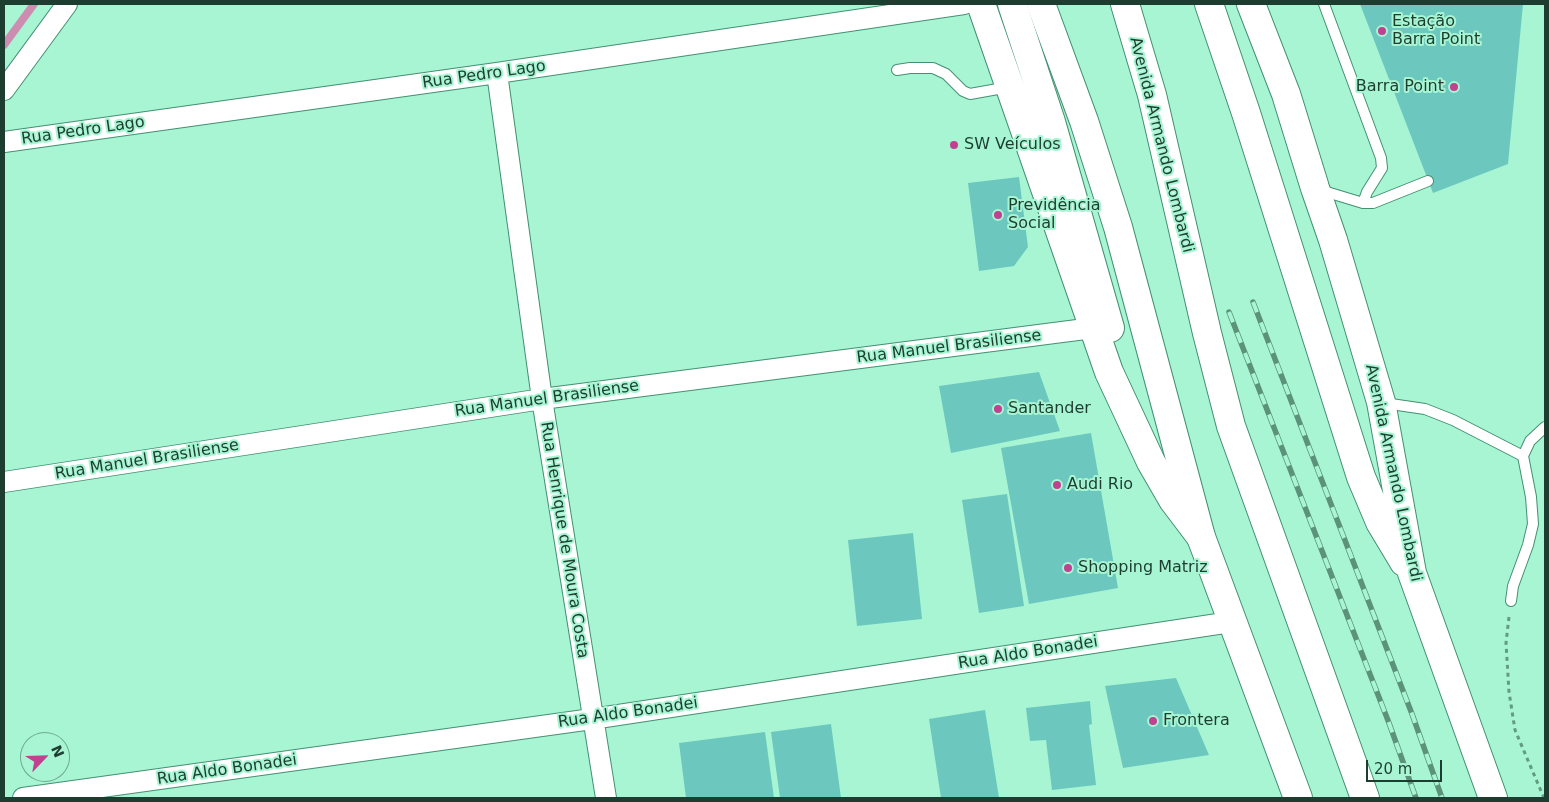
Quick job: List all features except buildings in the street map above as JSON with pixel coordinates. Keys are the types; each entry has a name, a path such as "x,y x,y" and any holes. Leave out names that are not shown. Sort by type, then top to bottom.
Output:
{"main road":[{"path":"981,4 1092,328 1109,372 1150,462 1173,500 1201,537"},
{"path":"1012,4 1051,122 1097,280 1133,424"},
{"path":"1041,4 1084,122 1118,227 1201,537 1298,798"},
{"name":"Avenida Armando Lombardi","path":"1125,4 1152,95 1207,333 1231,426 1365,798"},
{"path":"1209,4 1249,122 1361,477 1380,522 1398,554 1412,573"},
{"name":"Avenida Armando Lombardi","path":"1252,4 1286,94 1314,188 1333,240 1380,402 1412,573 1493,798"}],"street":[{"path":"4,90 67,4"},
{"name":"Rua Pedro Lago","path":"4,142 496,73 964,4"},
{"name":"Rua Henrique de Moura Costa","path":"496,73 542,399 606,798"},
{"name":"Rua Manuel Brasiliense","path":"4,482 542,399 1092,328"},
{"name":"Rua Aldo Bonadei","path":"23,798 592,719 1231,622"}],"lane":[{"path":"1324,4 1381,158 1382,168 1363,202"},
{"path":"897,70 933,68 946,74 963,91 970,94 1010,87"},
{"path":"1314,188 1373,203 1428,181"},
{"path":"1380,402 1425,409 1453,420 1523,456"},
{"path":"1511,601 1513,586 1528,545 1533,524 1531,497 1523,456 1530,441 1545,427"}],"path":[{"path":"1511,601 1506,643 1509,692 1515,730 1544,798"}],"waterway":[{"path":"4,45 34,4"}],"railway":[{"path":"1253,302 1412,714 1442,798"},
{"path":"1229,312 1389,723 1416,798"}],"place":[{"name":"Estação Barra Point","path":"1382,31"},
{"name":"Barra Point","path":"1454,87"},
{"name":"SW Veículos","path":"954,145"},
{"name":"Previdência Social","path":"998,215"},
{"name":"Santander","path":"998,409"},
{"name":"Audi Rio","path":"1057,485"},
{"name":"Shopping Matriz","path":"1068,568"},
{"name":"Frontera","path":"1153,721"}]}
